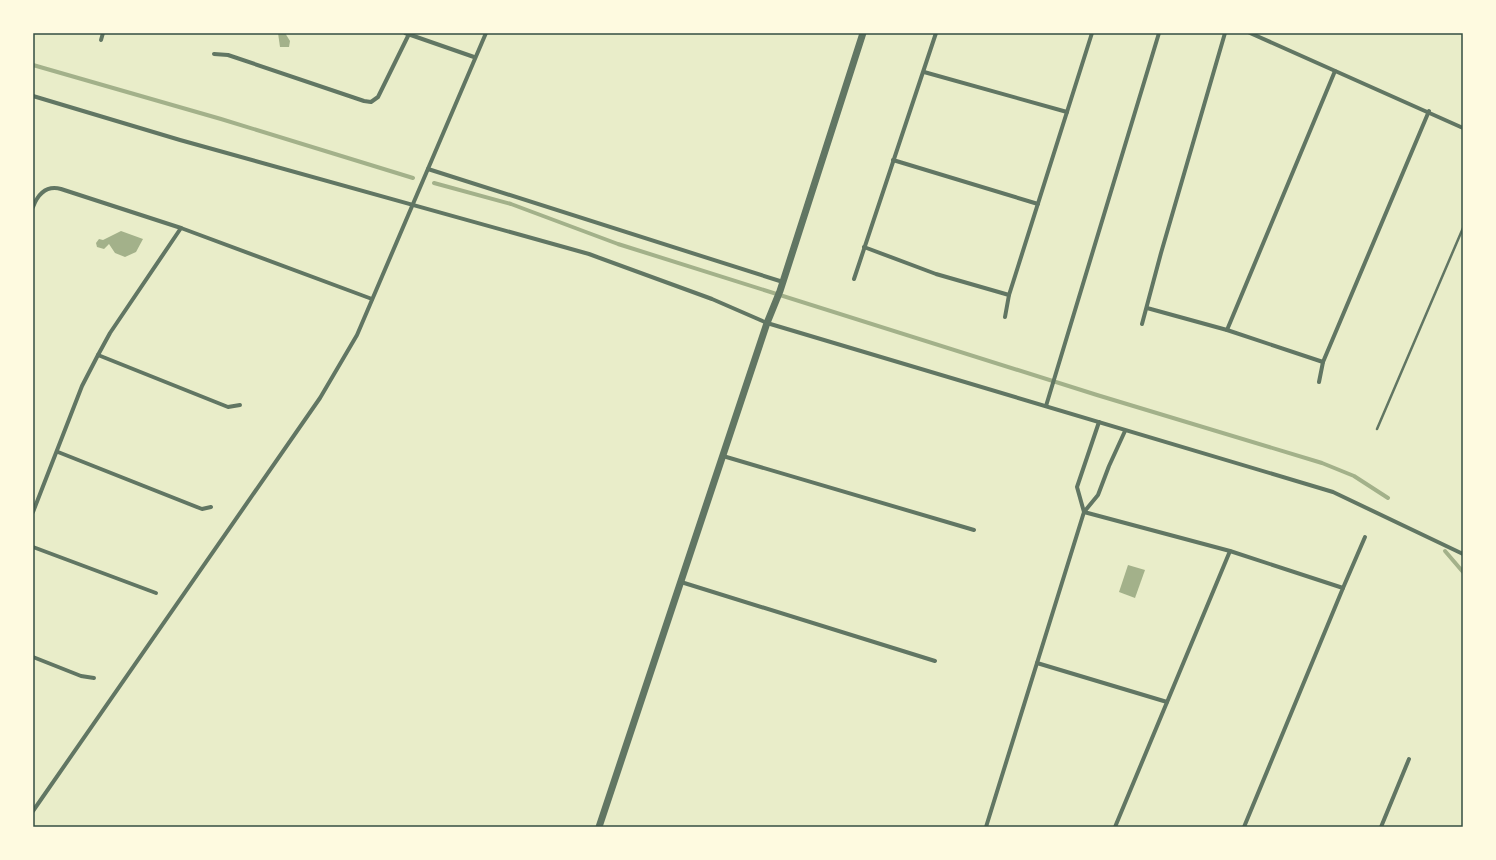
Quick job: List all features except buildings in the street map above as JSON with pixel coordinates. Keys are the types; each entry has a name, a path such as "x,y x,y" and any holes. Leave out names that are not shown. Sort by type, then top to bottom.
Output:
{"street":[{"path":"101,40 103,33"},
{"path":"33,811 320,398 357,335 414,205 474,57 486,33"},
{"path":"599,827 767,322 783,282 863,33"},
{"path":"854,279 936,33"},
{"path":"1005,317 1009,294 1092,33"},
{"path":"1046,406 1159,33"},
{"path":"1142,324 1161,253 1225,33"},
{"path":"1250,33 1334,71 1429,111 1463,128"},
{"path":"214,54 228,55 364,101 371,102 378,97 407,34 474,57"},
{"path":"1227,330 1334,71"},
{"path":"924,72 1067,112"},
{"path":"33,96 180,140 589,254 712,299 767,322 1125,431 1287,477 1334,492 1463,554"},
{"path":"1319,382 1323,362 1429,111"},
{"path":"893,160 1038,204"},
{"path":"428,169 783,282"},
{"path":"33,207 37,198 43,191 52,188 61,189 180,228 342,286 372,299"},
{"path":"33,512 58,452 82,386 98,355 110,333 180,228"},
{"path":"864,247 936,274 1009,294"},
{"path":"1147,308 1227,330 1323,362"},
{"path":"98,355 228,407 240,405"},
{"path":"1084,512 1077,487 1099,422"},
{"path":"986,827 1084,512 1098,495 1125,431"},
{"path":"58,452 202,509 211,507"},
{"path":"723,456 974,530"},
{"path":"1084,512 1230,551 1343,588"},
{"path":"1244,827 1364,538"},
{"path":"33,547 156,592"},
{"path":"1115,827 1230,551"},
{"path":"681,582 935,661"},
{"path":"33,657 81,676 94,678"},
{"path":"1037,663 1167,702"},
{"path":"1381,827 1409,759"}],"lane":[{"path":"1377,429 1463,228"}],"shaded area":[{"path":"278,33 285,33 290,41 289,47 280,47"},
{"path":"121,231 143,239 136,252 125,257 115,253 109,244 104,249 97,247 96,243 99,239 103,240"},
{"path":"1128,565 1145,570 1135,598 1119,592"}],"waterway":[{"path":"33,65 221,119 413,178"},
{"path":"434,183 511,204 618,244 1097,395 1322,463 1354,476 1388,498"},
{"path":"1445,551 1463,572"}]}
